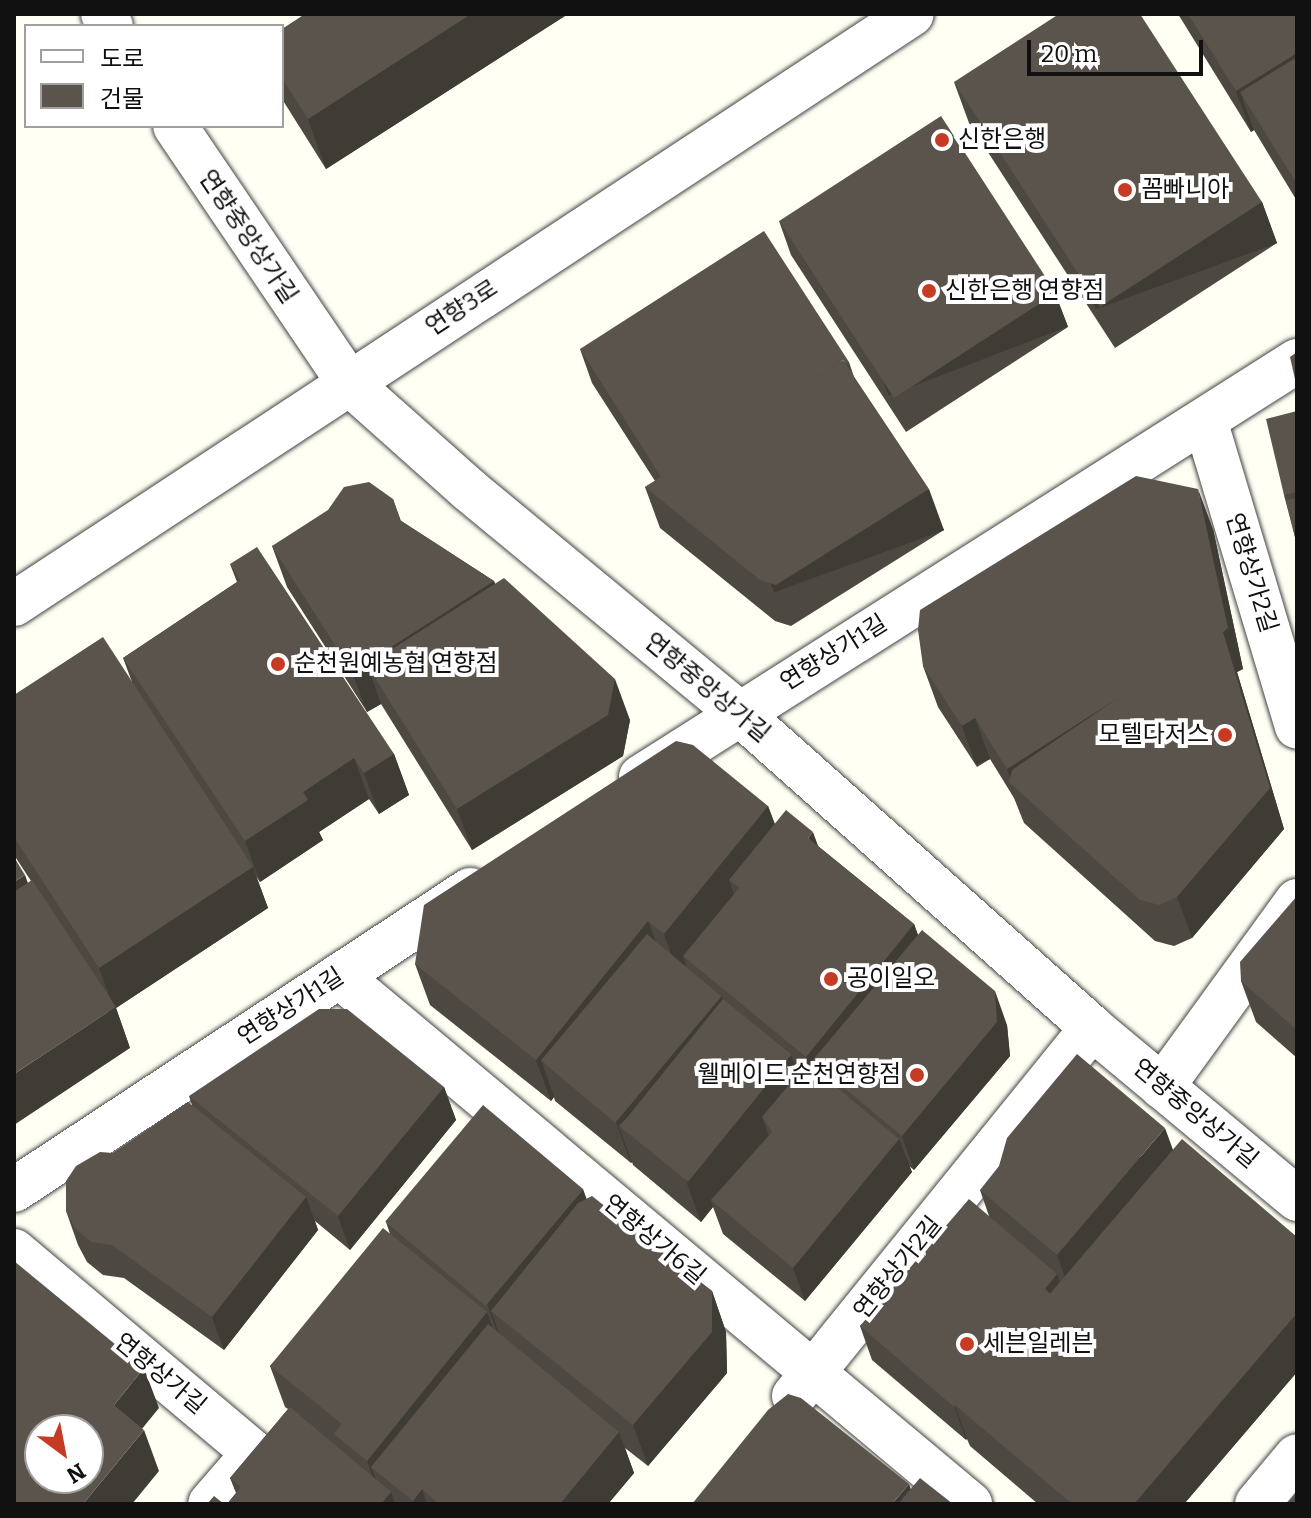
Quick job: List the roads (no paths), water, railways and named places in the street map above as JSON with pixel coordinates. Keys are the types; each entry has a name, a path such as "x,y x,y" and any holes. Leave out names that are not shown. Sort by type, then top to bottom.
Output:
{"street":[{"name":"연향3로","path":"14,604 912,14"},
{"name":"연향중앙상가길","path":"176,128 348,382 468,489 739,713 1092,1028 1297,1199"},
{"name":"연향상가1길","path":"606,800 1297,361"},
{"name":"연향상가2길","path":"1205,420 1297,726"},
{"name":"연향상가1길","path":"14,1190 499,871"},
{"path":"1162,1087 1297,901"},
{"name":"연향상가6길","path":"339,976 970,1504"},
{"name":"연향상가2길","path":"772,1421 1092,1028"},
{"name":"연향상가길","path":"14,1251 254,1453 210,1504"},
{"path":"1257,1504 1297,1456"}],"place":[{"name":"신한은행","path":"942,140"},
{"name":"꼼빠니아","path":"1125,190"},
{"name":"신한은행 연향점","path":"929,291"},
{"name":"순천원예농협 연향점","path":"278,664"},
{"name":"모텔다저스","path":"1225,735"},
{"name":"공이일오","path":"831,979"},
{"name":"웰메이드 순천연향점","path":"917,1075"},
{"name":"세븐일레븐","path":"967,1344"}]}
